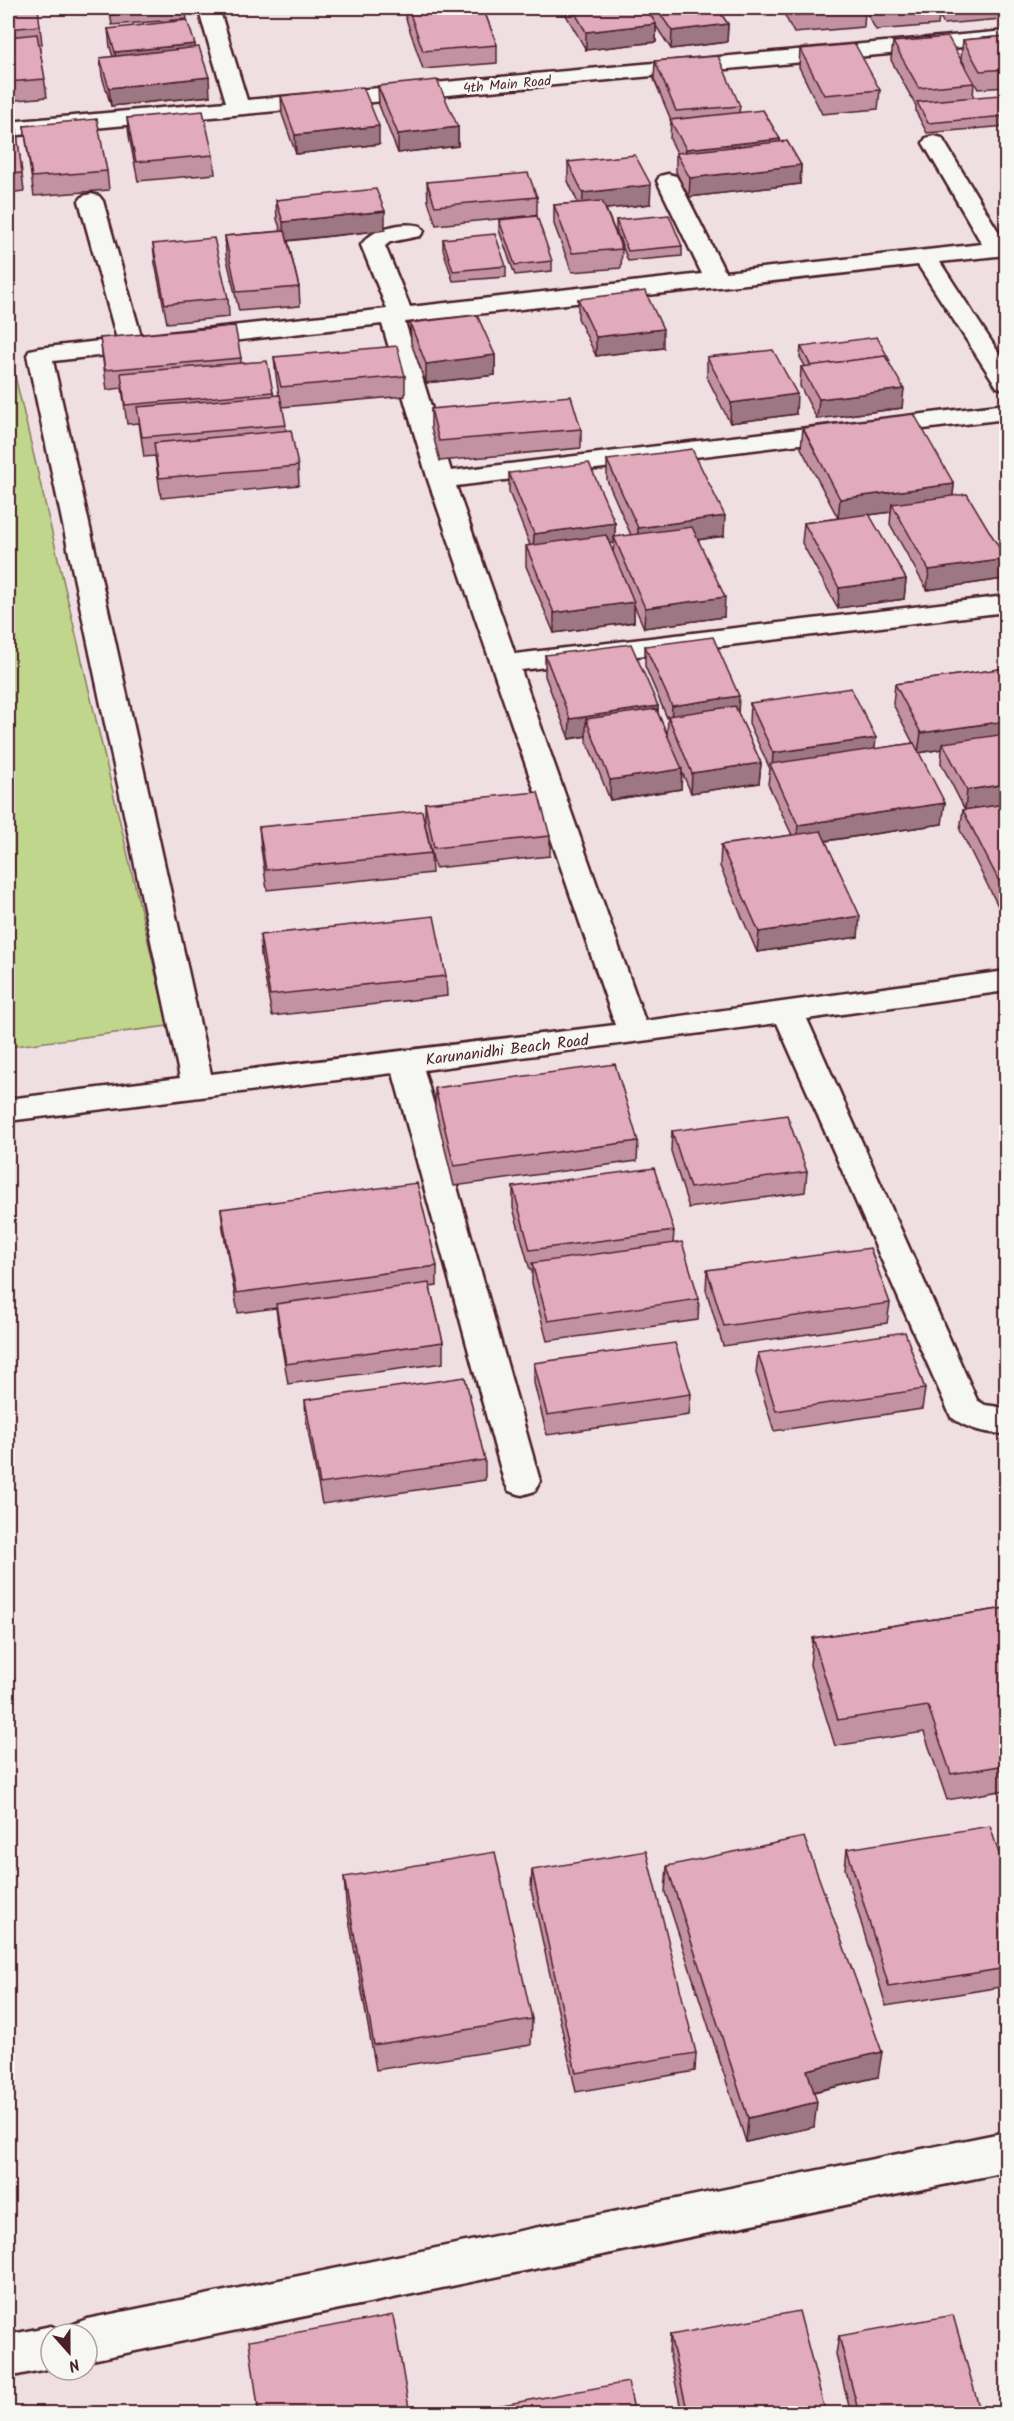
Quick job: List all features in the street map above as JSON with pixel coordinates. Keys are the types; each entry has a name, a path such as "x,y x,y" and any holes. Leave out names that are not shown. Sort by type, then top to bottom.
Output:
{"street":[{"path":"208,8 239,109"},
{"name":"4th Main Road","path":"8,129 1006,37"},
{"path":"198,1086 39,355 1002,249 934,142"},
{"path":"668,181 717,280"},
{"path":"91,201 130,345"},
{"path":"412,231 381,237 373,245 396,315 441,480 634,1033"},
{"path":"925,258 1006,382"},
{"path":"441,480 1006,411"},
{"path":"506,663 1006,604"},
{"name":"Karunanidhi Beach Road","path":"8,1110 634,1033 1006,981"},
{"path":"787,1010 963,1408 977,1418 1006,1421"},
{"path":"406,1062 522,1481"},
{"path":"99,2338 1006,2152"},
{"path":"8,2356 39,2350"}],"green space":[{"path":"8,300 9,350 168,1026 8,1047"}],"building":[{"path":"8,8 38,8 40,26 8,29"},
{"path":"110,8 185,8 186,9 111,15"},
{"path":"408,8 483,8 497,45 423,51"},
{"path":"572,8 646,8 656,24 586,32"},
{"path":"656,8 717,8 728,24 672,31"},
{"path":"792,8 864,8 865,9 796,15"},
{"path":"875,8 929,8 878,12"},
{"path":"187,20 195,44 115,52 108,29"},
{"path":"37,34 45,79 8,82 8,37"},
{"path":"1006,36 1006,69 980,71 963,40"},
{"path":"948,37 974,83 919,88 893,42"},
{"path":"855,44 880,90 824,95 800,49"},
{"path":"199,47 209,77 109,88 100,58"},
{"path":"718,56 740,106 676,111 655,61"},
{"path":"437,80 458,127 398,134 378,86"},
{"path":"363,87 379,126 295,135 281,96"},
{"path":"1000,95 1006,105 1006,116 928,123 917,102"},
{"path":"763,110 780,139 686,149 670,120"},
{"path":"203,111 213,155 136,162 127,118"},
{"path":"97,119 107,171 32,177 24,126"},
{"path":"16,125 22,173 8,174 8,126"},
{"path":"787,141 801,165 690,178 676,153"},
{"path":"635,155 651,185 583,193 568,162"},
{"path":"528,173 537,197 435,206 427,182"},
{"path":"376,189 385,211 283,222 276,200"},
{"path":"602,201 622,249 572,253 554,205"},
{"path":"669,215 682,246 628,251 616,220"},
{"path":"537,216 552,261 515,265 499,220"},
{"path":"285,231 299,287 237,292 225,236"},
{"path":"495,234 506,266 453,271 443,239"},
{"path":"214,238 228,298 165,304 153,244"},
{"path":"645,291 663,329 596,337 578,299"},
{"path":"477,315 495,355 426,364 410,323"},
{"path":"235,326 241,358 105,370 100,338"},
{"path":"877,337 890,361 885,356 811,366 801,347"},
{"path":"397,346 405,376 281,387 274,357"},
{"path":"773,350 797,394 731,403 707,357"},
{"path":"885,356 904,389 819,399 801,367"},
{"path":"267,361 273,392 125,405 121,373"},
{"path":"280,395 286,425 142,437 137,407"},
{"path":"571,396 581,429 439,441 431,409"},
{"path":"914,414 954,484 840,499 803,428"},
{"path":"291,430 298,466 159,478 154,443"},
{"path":"692,449 725,516 638,528 607,460"},
{"path":"589,463 615,523 534,534 509,473"},
{"path":"967,494 1006,559 929,570 892,504"},
{"path":"869,514 906,579 839,588 804,523"},
{"path":"692,527 725,597 645,608 614,537"},
{"path":"606,535 634,602 554,613 526,546"},
{"path":"713,637 739,696 672,706 645,646"},
{"path":"631,644 658,706 570,719 545,655"},
{"path":"1006,668 1006,721 921,733 895,684"},
{"path":"851,688 876,738 773,753 750,703"},
{"path":"735,706 761,763 692,773 668,716"},
{"path":"656,709 682,769 610,780 586,719"},
{"path":"1006,734 1006,784 967,790 943,743"},
{"path":"914,743 945,803 798,825 770,764"},
{"path":"538,792 550,836 434,848 425,803"},
{"path":"1006,804 1006,895 963,810"},
{"path":"422,811 431,853 266,870 259,827"},
{"path":"821,831 860,916 759,932 721,845"},
{"path":"434,916 446,976 270,995 260,935"},
{"path":"615,1064 638,1141 454,1166 435,1088"},
{"path":"787,1115 807,1172 690,1188 672,1131"},
{"path":"654,1168 674,1231 530,1250 513,1187"},
{"path":"417,1183 437,1266 236,1293 221,1209"},
{"path":"682,1242 699,1299 548,1321 532,1263"},
{"path":"870,1248 890,1303 724,1326 707,1270"},
{"path":"429,1283 443,1342 286,1364 276,1304"},
{"path":"905,1332 925,1389 776,1411 758,1353"},
{"path":"675,1343 691,1394 547,1415 534,1363"},
{"path":"465,1377 485,1460 320,1484 305,1400"},
{"path":"1006,1608 1006,1765 951,1774 928,1706 838,1720 813,1638"},
{"path":"990,1826 1006,1875 1006,1968 889,1987 847,1849"},
{"path":"804,1837 882,2052 807,2070 817,2102 748,2118 667,1866"},
{"path":"646,1851 696,2053 576,2073 532,1870"},
{"path":"495,1852 532,2019 374,2045 344,1877"},
{"path":"799,2311 826,2414 688,2414 670,2335"},
{"path":"393,2315 410,2414 259,2414 249,2341"},
{"path":"953,2315 981,2414 859,2414 839,2336"},
{"path":"628,2382 635,2414 459,2414 459,2413"},
{"path":"43,2407 43,2414 8,2414 8,2413"}]}
